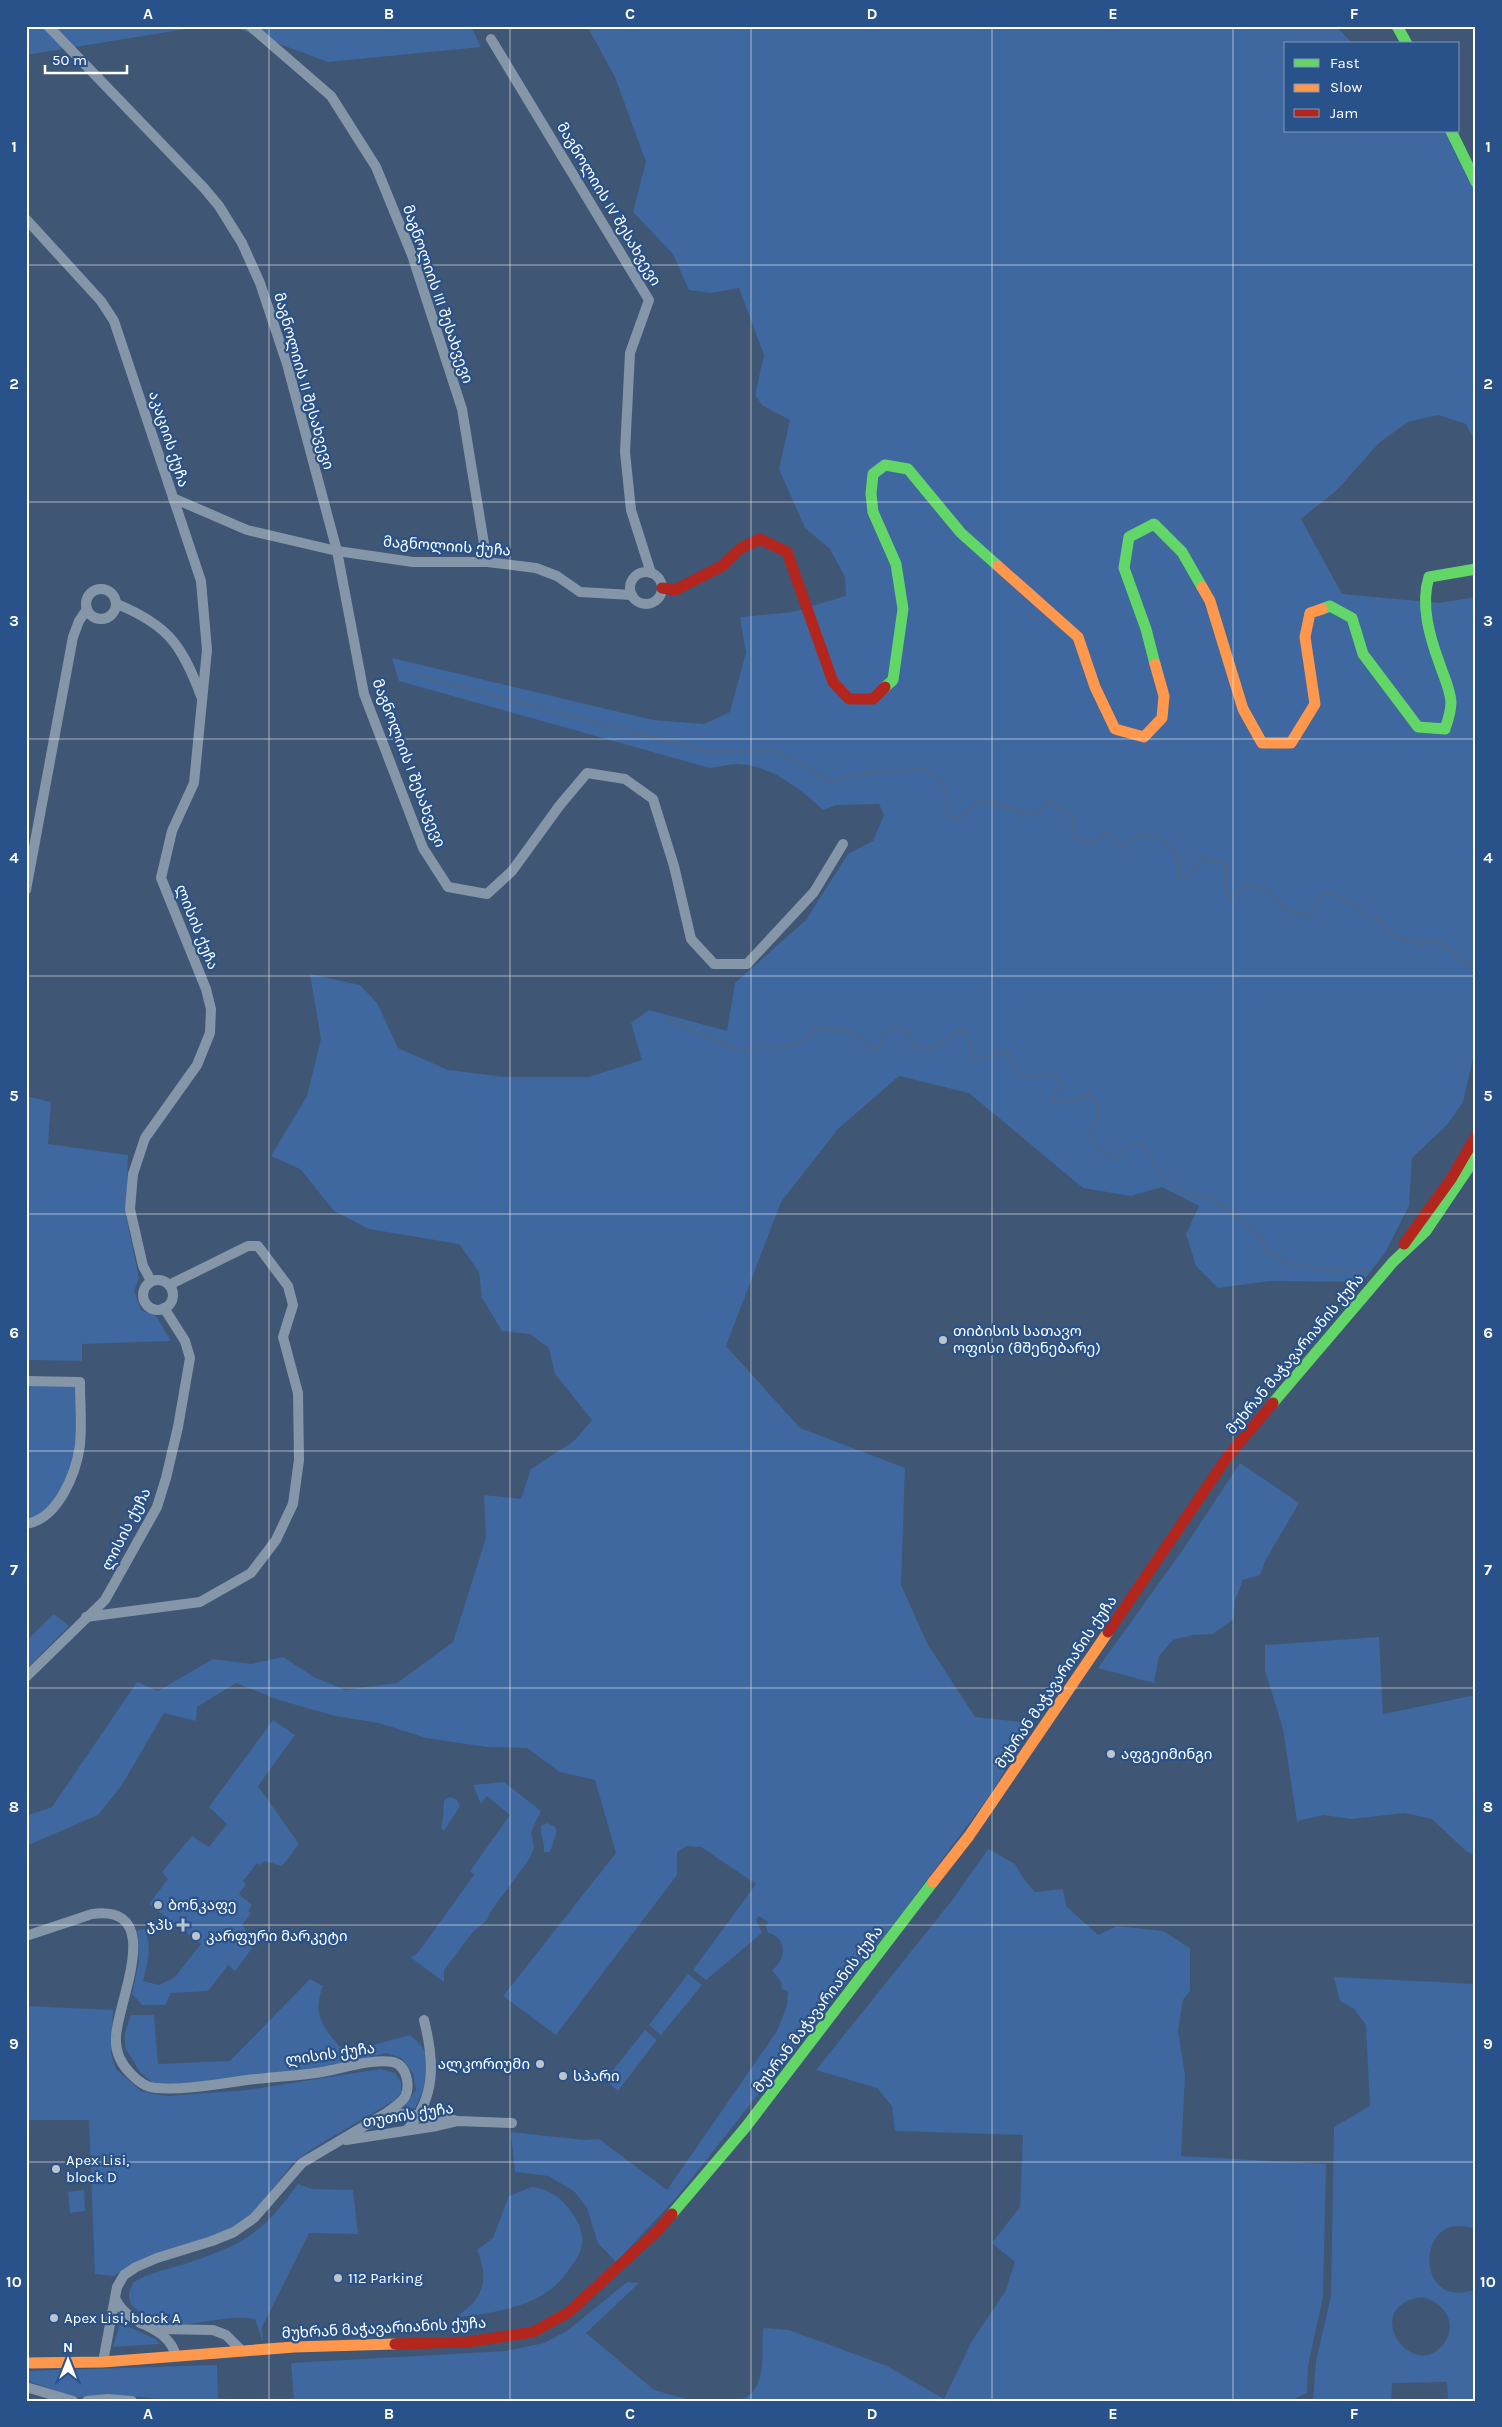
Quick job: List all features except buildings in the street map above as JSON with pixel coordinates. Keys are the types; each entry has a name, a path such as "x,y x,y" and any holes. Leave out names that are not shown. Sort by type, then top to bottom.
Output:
{"main road":[{"path":"1398,26 1406,42"},
{"path":"1451,132 1476,182"},
{"path":"662,588 675,590 722,566 741,548 760,539 786,552 833,682 849,698 872,698 893,680 903,609 896,564 873,512 871,494 873,474 885,465 908,469 961,533 1078,638 1095,687 1115,729 1144,737 1162,718 1164,696 1146,629 1124,568 1129,536 1154,524 1182,552 1210,602 1243,709 1262,743 1291,743 1315,704 1304,638 1310,613 1330,606 1352,618 1363,654 1418,726 1446,729 1451,708 1449,687 1434,644 1425,601 1426,584 1430,577 1476,569"},
{"name":"მუხრან მაჭავარიანის ქუჩა","path":"26,2363 103,2362 241,2350 468,2342 533,2332 569,2312 632,2256 682,2204 745,2128 968,1836 1228,1456 1393,1262 1451,1179 1476,1136"},
{"name":"მუხრან მაჭავარიანის ქუჩა","path":"1393,1262 1426,1232 1476,1156"},
{"path":"1426,1232 1448,1211 1476,1176"}],"street":[{"name":"მაგნოლიის II შესახვევი","path":"48,26 204,188 219,206 242,244 260,283 287,364 337,551"},
{"name":"მაგნოლიის III შესახვევი","path":"250,26 331,96 376,167 412,256 462,409 487,562"},
{"name":"მაგნოლიის IV შესახვევი","path":"491,39 649,300 630,353 625,452 631,510 651,573"},
{"name":"აკაციის ქუჩა","path":"26,219 101,301 114,321 201,581 207,650 202,700"},
{"name":"მაგნოლიის ქუჩა","path":"173,498 247,530 337,551 413,562 487,562 536,568 557,576 580,592 632,595"},
{"name":"მაგნოლიის I შესახვევი","path":"337,551 364,694 423,848 448,887 486,894 512,871 560,805 587,773 625,779 653,799 674,866 692,939 714,964 747,964 814,892 843,844"},
{"path":"651,573 659,579 662,588 659,598 650,603 640,602 632,595 631,584 636,576 651,573"},
{"path":"26,890 73,637 79,621 87,609 89,595 97,589 111,591 117,604 112,615 104,618 92,616 87,609"},
{"name":"ლისის ქუჩა","path":"117,604 143,615 168,634 186,658 202,700 194,783 172,831 161,878 206,989 211,1009 210,1033 197,1065 145,1138 133,1174 130,1209 143,1266 151,1282"},
{"path":"86,1617 200,1602 250,1573 276,1540 293,1504 299,1460 298,1393 283,1337 292,1305 288,1286 258,1246 248,1246 169,1285"},
{"path":"160,1280 169,1285 173,1295 169,1305 164,1308 152,1309 145,1303 143,1291 151,1282 160,1280"},
{"name":"ლისის ქუჩა","path":"26,1677 105,1600 157,1507 166,1478 185,1392 190,1358 185,1340 164,1308"},
{"path":"26,1380 80,1382 80,1446 70,1480 53,1509 40,1521 26,1524"},
{"name":"ლისის ქუჩა","path":"26,1936 92,1914 103,1913 112,1914 129,1927 134,1948 134,1966 120,2010 116,2048 125,2068 141,2084 152,2088 165,2089 201,2086 319,2072 388,2061 396,2063 402,2068 407,2082 404,2098 388,2112 302,2163 266,2207 254,2218 234,2232 136,2267 124,2275 117,2287 116,2300"},
{"path":"407,2130 420,2114 427,2099 432,2076 431,2055 424,2020"},
{"path":"388,2112 420,2114 458,2121"},
{"name":"თუთის ქუჩა","path":"340,2141 458,2121 512,2123"},
{"path":"116,2300 129,2318 169,2339 176,2356"},
{"path":"103,2362 116,2300"},
{"path":"140,2323 158,2329 213,2330 226,2335 241,2350"},
{"path":"26,2387 73,2401"},
{"path":"87,2401 108,2399 132,2401"}],"shaded area":[{"path":"26,26 204,26 26,55"},
{"path":"231,26 471,26 481,47 328,62"},
{"path":"587,26 1336,26 1351,42 1284,42 1284,132 1451,132 1476,182 1476,444 1466,424 1438,415 1408,422 1380,442 1337,490 1301,519 1342,594 1439,603 1476,597 1476,1046 1463,1102 1447,1125 1412,1158 1409,1206 1385,1253 1362,1282 1270,1281 1218,1288 1196,1266 1186,1234 1199,1206 1162,1187 1131,1196 1083,1188 969,1093 899,1076 838,1129 781,1202 726,1346 800,1428 905,1468 901,1585 927,1643 975,1717 1033,1723 990,1795 906,1908 676,2198 616,2262 598,2243 587,2208 574,2191 548,2176 515,2172 511,2132 584,2140 599,2139 667,2190 777,2031 787,2006 788,1991 781,1989 782,1983 772,1970 780,1961 783,1949 782,1944 774,1935 768,1933 766,1927 768,1922 759,1916 756,1920 762,1933 706,1980 693,1970 756,1884 701,1847 687,1846 677,1852 677,1875 556,2035 503,1996 616,1853 595,1780 560,1772 527,1748 487,1747 426,1738 379,1723 335,1716 279,1700 236,1683 197,1707 196,1721 164,1713 122,1785 98,1815 26,1846 26,1816 52,1807 137,1682 158,1691 213,1659 251,1664 283,1657 314,1677 345,1690 397,1683 453,1642 486,1538 484,1495 521,1499 531,1469 574,1441 592,1420 555,1374 549,1348 530,1334 502,1331 482,1298 479,1272 459,1244 369,1229 334,1211 300,1169 271,1156 307,1096 321,1039 310,974 360,985 377,1003 398,1048 448,1070 505,1077 589,1077 642,1060 631,1023 649,1010 727,1031 735,983 806,920 848,854 873,841 884,815 879,804 837,805 823,810 795,786 762,769 738,764 710,768 399,681 392,658 653,720 704,724 730,712 746,653 740,617 792,612 846,596 845,577 830,549 805,528 779,469 790,420 763,406 755,395 764,355 739,288 711,293 689,290 673,254 633,212 646,162 615,77"},
{"path":"26,1096 51,1102 48,1144 128,1155 126,1216 139,1278 134,1291 141,1310 156,1316 171,1341 82,1344 82,1361 26,1360"},
{"path":"30,1381 80,1382 80,1446 53,1509 26,1524 26,1440"},
{"path":"1240,1463 1299,1503 1265,1561 1260,1575 1243,1580 1235,1600 1234,1619 1213,1634 1193,1635 1173,1640 1159,1656 1154,1683 1098,1668 1184,1548"},
{"path":"54,1614 69,1626 26,1669 26,1641"},
{"path":"1379,1637 1383,1714 1476,1695 1476,1856 1466,1851 1432,1819 1405,1813 1351,1819 1324,1815 1297,1821 1283,1729 1265,1671 1265,1645"},
{"path":"273,1720 295,1735 258,1786 299,1844 282,1866 264,1861 260,1865 257,1863 243,1881 246,1884 239,1894 252,1905 248,1911 251,1913 242,1925 256,1943 235,1971 228,1965 208,1991 171,1993 165,2005 142,2005 132,1994 139,1961 137,1930 145,1929 149,1949 143,1981 159,1985 175,1977 201,1944 149,1904 168,1879 162,1872 192,1836 209,1847 227,1824 209,1807"},
{"path":"504,1782 541,1811 531,1832 534,1848 530,1858 491,1911 487,1920 472,1933 444,1970 444,1982 410,1957 417,1954 474,1875 470,1871 510,1815 487,1796 481,1804 473,1785"},
{"path":"450,1797 457,1800 460,1806 444,1831 441,1828 444,1800"},
{"path":"547,1823 554,1826 557,1831 550,1852 544,1852 541,1826"},
{"path":"988,1849 1015,1864 1023,1878 1035,1892 1063,1889 1066,1906 1098,1935 1117,1926 1163,1931 1190,1948 1190,1991 1183,2000 1178,2031 1185,2075 1181,2156 1326,2164 1323,2297 1308,2366 1307,2393 1290,2401 739,2401 749,2396 759,2380 763,2328 789,2330 887,2366 944,2399 972,2341 1005,2292 1015,2262 992,2243 1020,2207 1023,2135 895,2131 892,2106 877,2088 816,2070 953,1899"},
{"path":"688,1974 702,1985 661,2035 649,2025"},
{"path":"1334,1977 1476,1984 1476,2230 1456,2226 1442,2231 1433,2243 1430,2259 1432,2274 1440,2287 1455,2293 1476,2289 1476,2401 1448,2401 1447,2382 1392,2383 1391,2401 1313,2401 1316,2361 1331,2296 1334,2127 1370,2106 1366,2025 1354,2009 1340,2001","holes":["1422,2297 1442,2308 1446,2314 1449,2320 1449,2335 1445,2342 1432,2353 1419,2355 1407,2350 1398,2340 1393,2327 1394,2314 1403,2303"]},
{"path":"310,1979 323,1986 318,2005 319,2012 324,2026 340,2047 358,2049 410,2035 419,2043 428,2060 428,2070 424,2089 415,2108 403,2108 416,2090 413,2073 401,2058 387,2053 328,2066 236,2079 195,2083 153,2083 140,2072 125,2047 125,2033 131,2015 154,2015 158,2064 230,2061"},
{"path":"26,2006 113,2010 111,2054 116,2069 141,2091 153,2094 168,2096 247,2090 380,2069 395,2073 401,2082 401,2093 395,2100 315,2147 293,2163 254,2213 234,2228 208,2239 137,2261 113,2276 95,2274 89,2120 26,2120"},
{"path":"645,2030 657,2040 618,2091 605,2080"},
{"path":"298,2184 312,2189 353,2190 358,2234 309,2233 262,2327 263,2342 255,2319 230,2318 181,2324 151,2317 134,2308 130,2301 129,2293 134,2282 152,2274 205,2257 250,2236 273,2215"},
{"path":"532,2187 555,2195 564,2203 576,2219 582,2239 582,2245 577,2258 556,2285 534,2299 495,2312 456,2317 472,2303 482,2288 483,2271 477,2250 493,2238 509,2196"},
{"path":"84,2190 85,2211 70,2213 68,2192"},
{"path":"627,2282 639,2283 586,2333 654,2390 694,2401 294,2401 291,2363 506,2351 544,2343 567,2331"},
{"path":"120,2323 156,2339 159,2344 113,2347"},
{"path":"217,2365 218,2401 184,2401 105,2394 76,2398 26,2380 26,2371"}],"waterway":[{"path":"413,674 704,751 776,751 806,766 829,781 879,771 903,771 924,768 937,778 944,788 947,799 947,816 959,818 973,805 985,801 1035,815 1049,800 1072,816 1075,839 1093,844 1106,832 1124,848 1137,835 1157,835 1180,858 1177,875 1189,876 1202,858 1227,865 1224,881 1229,899 1247,886 1268,891 1286,910 1310,916 1324,894 1334,894 1358,908 1366,916 1382,921 1390,935 1420,944 1438,940 1460,959 1476,969"},
{"path":"667,1020 737,1049 778,1048 805,1042 815,1029 831,1029 854,1033 861,1037 870,1051 877,1051 883,1036 891,1027 907,1032 916,1048 927,1051 964,1029 971,1045 972,1061 1003,1053 1010,1054 1019,1077 1055,1074 1061,1085 1052,1099 1054,1103 1089,1095 1097,1103 1097,1120 1090,1132 1093,1144 1114,1159 1130,1144 1143,1145 1166,1182 1191,1196 1208,1196 1236,1216 1266,1243 1267,1251 1277,1258 1289,1263 1315,1268 1369,1271"}],"traffic: fast":[{"path":"1397,26 1406,42"},
{"path":"1451,132 1476,182"},
{"path":"885,687 893,680 903,609 896,564 873,512 871,494 873,474 885,465 908,469 961,533 998,566"},
{"path":"1155,664 1146,629 1124,568 1129,537 1154,524 1182,552 1202,587"},
{"path":"1322,609 1330,606 1352,618 1363,654 1418,727 1445,729 1451,702 1427,621 1426,588 1429,577 1476,569"},
{"path":"1273,1403 1393,1262 1426,1231 1476,1157"},
{"path":"672,2214 745,2128 933,1882"}],"traffic: slow":[{"path":"998,566 1078,637 1095,687 1115,729 1144,737 1162,718 1164,696 1155,664"},
{"path":"1202,587 1210,601 1243,709 1262,743 1291,743 1315,704 1305,637 1310,613 1322,609"},
{"path":"933,1882 969,1836 1108,1632"},
{"path":"26,2363 103,2362 294,2347 395,2344"}],"traffic: jam":[{"path":"662,588 675,590 722,566 741,548 760,539 787,552 833,682 849,699 873,699 885,687"},
{"path":"1404,1244 1451,1179 1476,1136"},
{"path":"1108,1632 1228,1456 1273,1403"},
{"path":"395,2344 468,2342 533,2332 569,2312 657,2231 672,2214"}],"place":[{"name":"თიბისის სათავო ოფისი (მშენებარე)","path":"943,1340"},
{"name":"აფგეიმინგი","path":"1111,1754"},
{"name":"ბონკაფე","path":"158,1905"},
{"name":"ჯპს","path":"183,1925"},
{"name":"კარფური მარკეტი","path":"196,1936"},
{"name":"ალკორიუმი","path":"540,2064"},
{"name":"სპარი","path":"563,2076"},
{"name":"Apex Lisi, block D","path":"56,2169"},
{"name":"112 Parking","path":"338,2278"},
{"name":"Apex Lisi, block A","path":"54,2318"}]}
